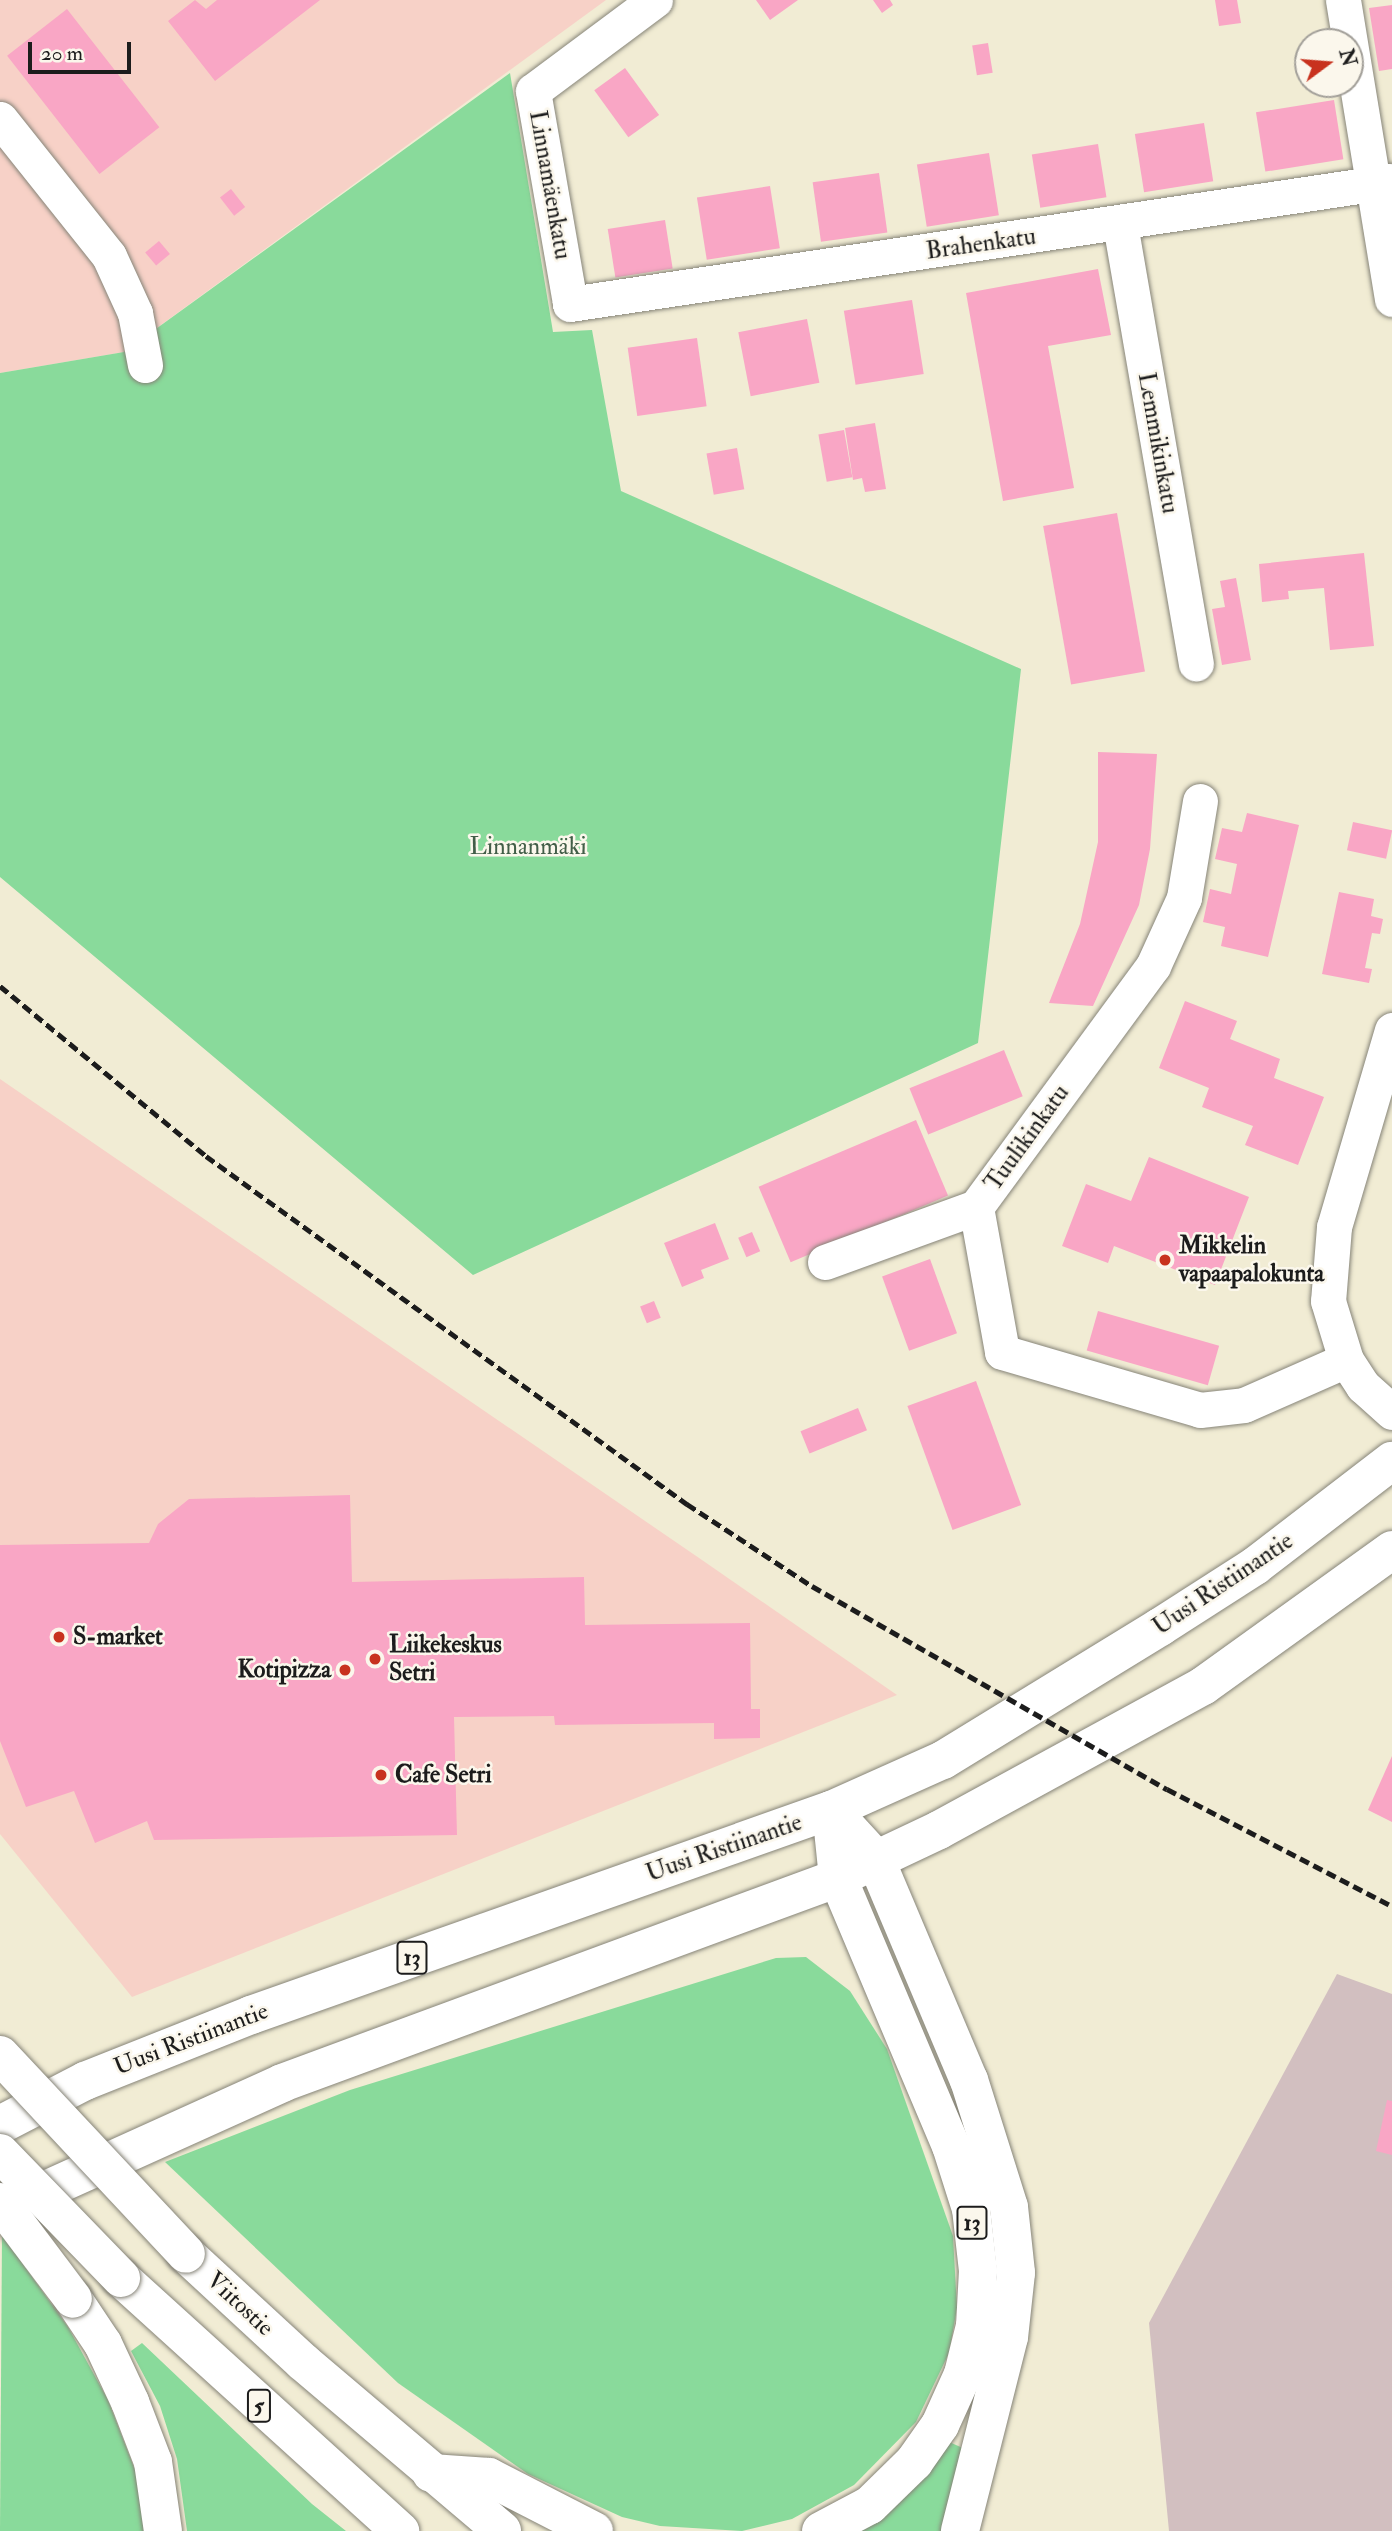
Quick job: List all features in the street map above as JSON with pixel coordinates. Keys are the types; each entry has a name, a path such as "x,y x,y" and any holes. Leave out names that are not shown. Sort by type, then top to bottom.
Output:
{"main road":[{"name":"Uusi Ristiinantie","path":"0,2125 85,2081 251,2015 831,1810 943,1760 1255,1566 1392,1461"},
{"path":"0,2211 282,2083 838,1878 875,1858 939,1830 1203,1686 1392,1550"},
{"path":"831,1810 875,1858 969,2080 1009,2207 1016,2273 1009,2337 960,2531"},
{"path":"831,1810 838,1878"},
{"name":"13","path":"821,2531 870,2505 914,2462 940,2425 963,2374 975,2326 978,2271 971,2209 951,2146 838,1878"},
{"name":"Viitostie","path":"0,2056 186,2253 431,2473 502,2531"},
{"name":"5","path":"0,2153 121,2278 400,2531"},
{"path":"0,2202 73,2299 103,2344 135,2414 153,2462 163,2531"},
{"path":"431,2473 489,2477 594,2531"}],"street":[{"name":"Linnamäenkatu","path":"570,304 533,92 655,0"},
{"path":"1343,0 1384,183 1392,299"},
{"path":"0,119 109,256 135,313 145,365"},
{"name":"Brahenkatu","path":"570,304 1384,183"},
{"name":"Lemmikinkatu","path":"1119,223 1196,663"},
{"name":"Tuulikinkatu","path":"1200,801 1184,898 1153,966 976,1208 1002,1352 1200,1410 1244,1405 1346,1360"},
{"path":"1392,1030 1335,1227 1328,1301 1346,1360 1363,1386 1392,1412"},
{"path":"825,1262 976,1208"}],"shaded area":[{"path":"0,0 606,0 124,352 0,373"},
{"path":"0,1079 897,1695 132,1997 0,1834"},
{"path":"1337,1974 1392,1994 1392,2531 1169,2531 1149,2323"}],"green space":[{"name":"Linnanmäki","path":"510,73 553,332 592,330 621,491 1021,669 978,1043 473,1275 0,877 0,373 124,352"},
{"path":"806,1957 850,1991 887,2049 953,2236 957,2308 949,2353 916,2422 854,2485 792,2519 742,2531 660,2526 622,2517 528,2474 398,2383 165,2162 350,2090 776,1958"},
{"path":"2,2235 68,2327 108,2400 143,2491 144,2531 0,2531"},
{"path":"142,2343 312,2504 346,2531 187,2531 177,2459 160,2406 131,2351"},
{"path":"947,2441 965,2449 944,2531 857,2531"}],"building":[{"path":"195,0 206,9 217,0 320,0 215,81 168,21"},
{"path":"756,0 798,0 770,20"},
{"path":"873,0 890,0 893,5 882,13"},
{"path":"1215,0 1237,0 1241,23 1219,26"},
{"path":"1392,5 1392,69 1379,71 1369,8"},
{"path":"67,9 159,127 99,174 7,56"},
{"path":"988,43 993,73 977,75 972,46"},
{"path":"625,68 659,115 628,137 594,90"},
{"path":"1334,100 1343,159 1265,172 1256,112"},
{"path":"1204,123 1213,181 1144,192 1135,134"},
{"path":"1098,144 1106,197 1040,208 1032,154"},
{"path":"989,153 999,215 927,227 917,164"},
{"path":"879,173 887,232 821,242 813,182"},
{"path":"770,186 780,248 707,260 697,198"},
{"path":"231,189 245,207 234,216 220,198"},
{"path":"665,220 673,268 615,277 608,229"},
{"path":"159,241 170,254 156,266 145,253"},
{"path":"1098,269 1111,335 1048,346 1074,488 1003,501 966,293"},
{"path":"912,300 924,374 856,385 844,311"},
{"path":"807,319 819,383 751,396 738,332"},
{"path":"697,338 707,406 637,416 628,348"},
{"path":"875,423 886,489 865,492 862,478 853,480 845,428"},
{"path":"844,430 852,477 827,482 818,435"},
{"path":"737,448 744,489 714,495 706,453"},
{"path":"1117,513 1145,672 1071,685 1043,526"},
{"path":"1364,553 1374,646 1330,650 1324,588 1288,591 1289,599 1262,602 1259,564"},
{"path":"1236,578 1251,660 1222,665 1212,609 1225,607 1220,581"},
{"path":"1098,752 1157,754 1150,849 1139,905 1093,1006 1049,1003 1080,924 1098,842"},
{"path":"1247,813 1299,825 1268,957 1221,946 1225,927 1203,922 1210,889 1231,894 1237,864 1215,859 1222,828 1242,832"},
{"path":"1353,822 1392,830 1386,859 1347,850"},
{"path":"1339,892 1374,899 1371,916 1383,919 1380,934 1372,933 1365,968 1372,969 1369,983 1322,974"},
{"path":"1185,1001 1237,1021 1230,1039 1280,1059 1274,1078 1324,1097 1298,1165 1245,1145 1253,1126 1202,1107 1209,1088 1159,1068"},
{"path":"1004,1050 1023,1096 928,1135 909,1088"},
{"path":"916,1120 948,1195 791,1262 759,1187"},
{"path":"1149,1157 1249,1197 1215,1285 1114,1246 1108,1263 1062,1246 1086,1184 1131,1201"},
{"path":"715,1223 729,1259 701,1270 704,1278 682,1287 664,1243"},
{"path":"752,1232 760,1251 746,1257 738,1238"},
{"path":"930,1259 957,1333 909,1351 882,1276"},
{"path":"654,1301 661,1318 647,1323 640,1307"},
{"path":"1098,1311 1219,1346 1208,1385 1087,1350"},
{"path":"976,1381 1021,1505 953,1530 907,1406"},
{"path":"858,1408 867,1430 810,1453 801,1431"},
{"name":"Liikekeskus Setri","path":"350,1495 352,1582 584,1577 585,1625 750,1623 751,1709 760,1709 760,1738 714,1739 714,1723 555,1725 554,1716 454,1717 457,1835 154,1840 147,1821 95,1843 74,1791 26,1807 0,1741 0,1545 149,1543 158,1524 189,1499"},
{"path":"1392,1756 1392,1822 1368,1810"},
{"path":"1387,2100 1392,2101 1392,2155 1376,2151"}],"railway":[{"path":"0,986 206,1156 687,1504 812,1586 1167,1789 1392,1906"}],"place":[{"name":"Mikkelin vapaapalokunta","path":"1165,1260"},
{"name":"S-market","path":"59,1637"},
{"name":"Liikekeskus Setri","path":"375,1659"},
{"name":"Kotipizza","path":"345,1670"},
{"name":"Cafe Setri","path":"381,1775"}]}
